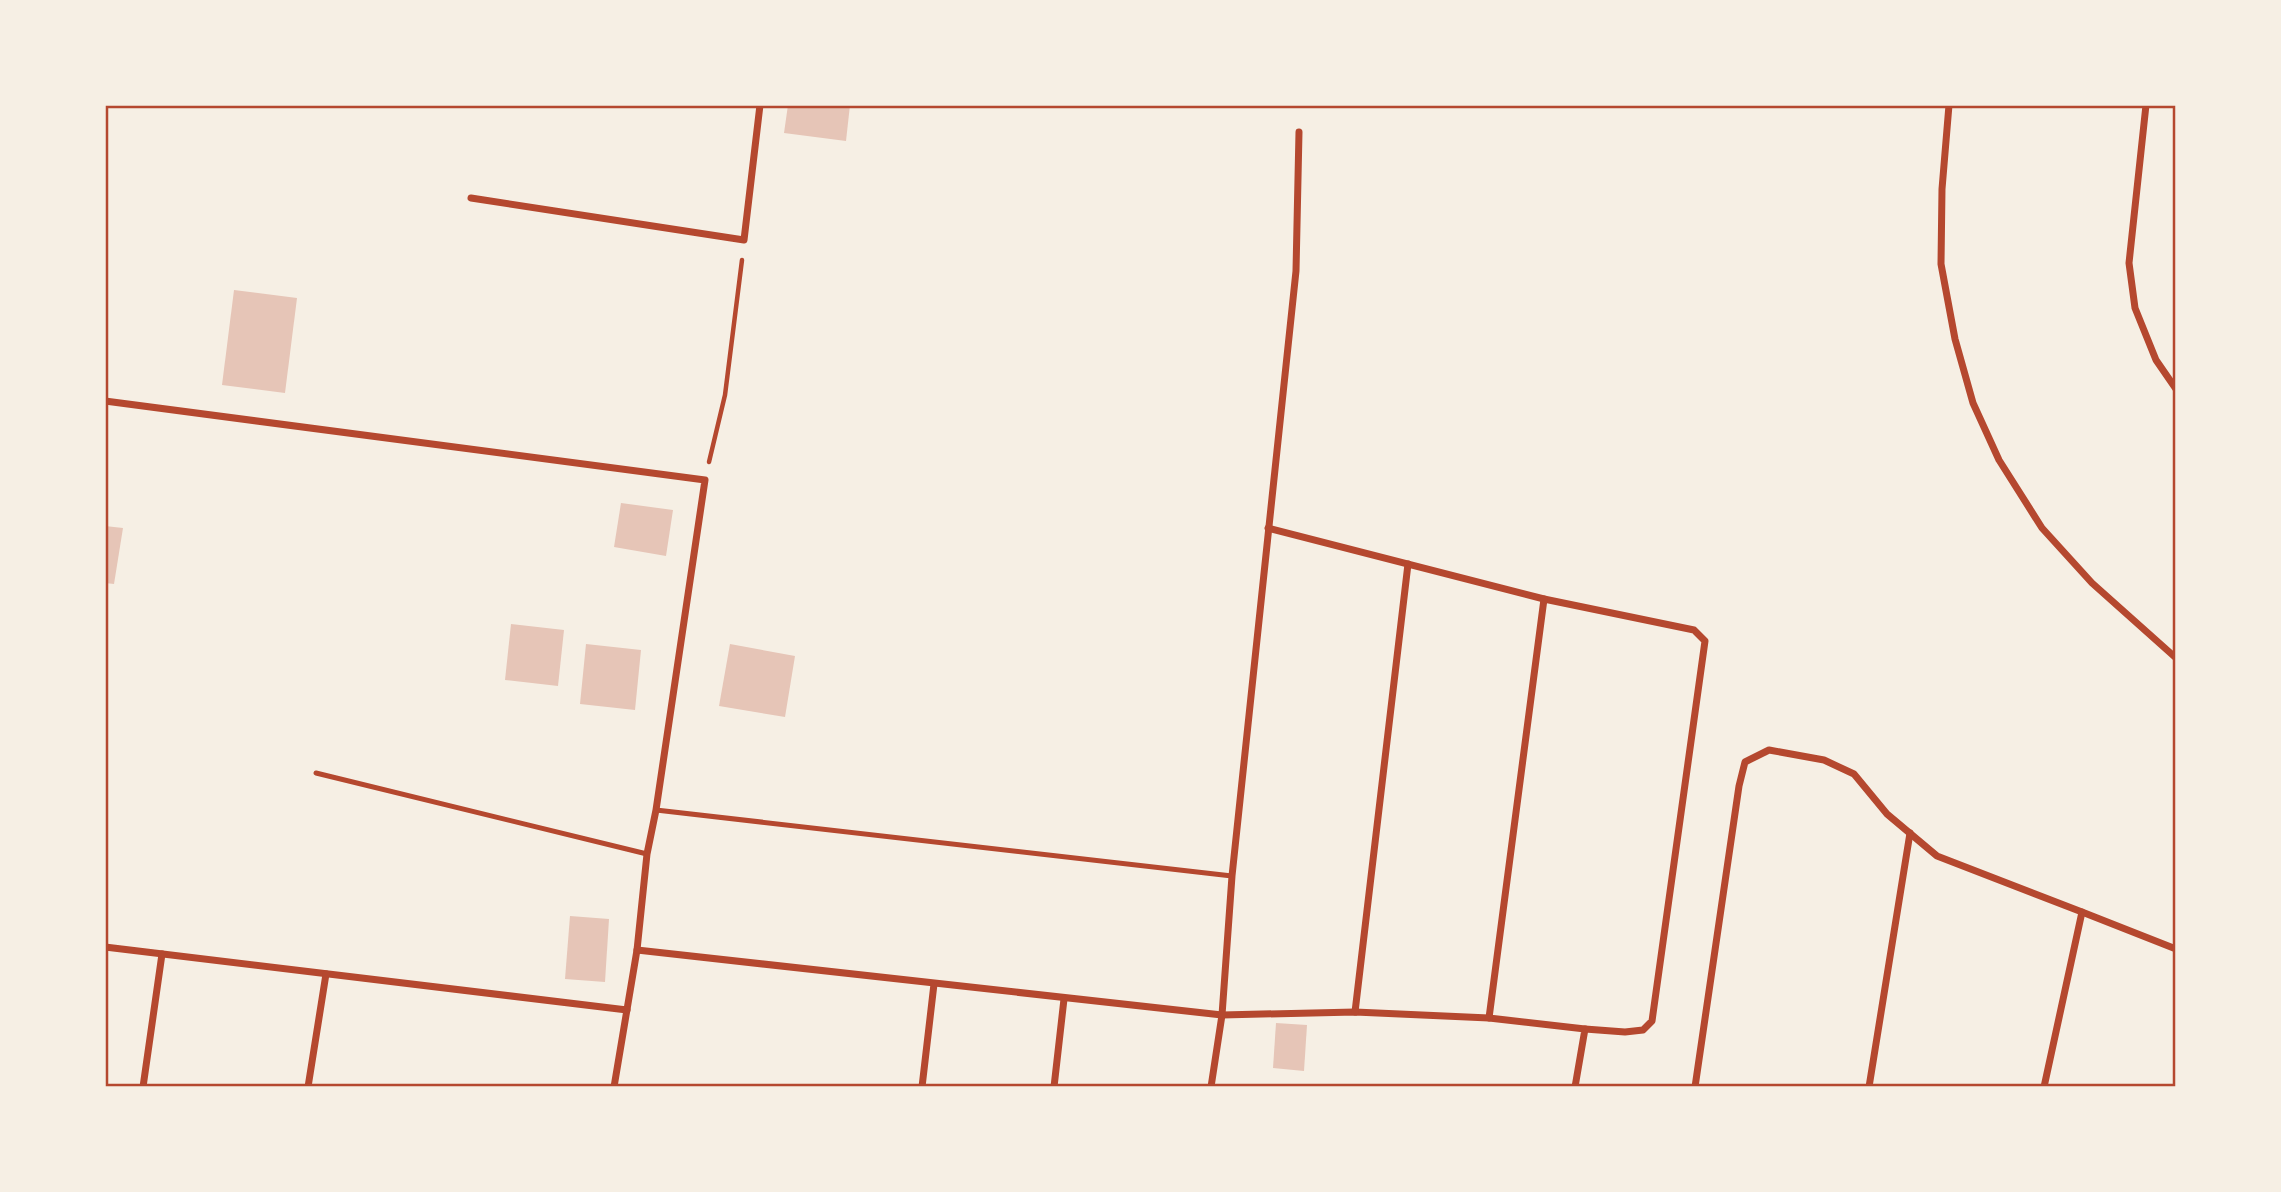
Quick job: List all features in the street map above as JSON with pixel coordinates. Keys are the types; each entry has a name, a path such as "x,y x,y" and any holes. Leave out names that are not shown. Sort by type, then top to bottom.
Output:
{"street":[{"path":"471,198 744,240 760,105"},
{"path":"1949,105 1942,189 1941,264 1955,339 1973,403 1999,460 2042,528 2092,583 2176,658"},
{"path":"2146,105 2129,263 2135,308 2156,360 2176,390"},
{"path":"1211,1087 1222,1015 1232,876 1296,271 1299,132"},
{"path":"105,401 705,480 614,1087"},
{"path":"636,950 1222,1015 1355,1012 1489,1018 1625,1032 1643,1030 1652,1021 1705,641 1694,630 1544,599 1268,528"},
{"path":"1355,1012 1408,564"},
{"path":"1489,1018 1544,599"},
{"path":"1695,1087 1739,786 1745,762 1769,750 1824,760 1854,774 1887,814 1937,856 2176,950"},
{"path":"1869,1087 1910,833"},
{"path":"2044,1087 2082,912"},
{"path":"105,947 627,1010"},
{"path":"143,1087 162,954"},
{"path":"308,1087 326,974"},
{"path":"922,1087 934,984"},
{"path":"1054,1087 1064,999"},
{"path":"1576,1087 1585,1029"}],"lane":[{"path":"316,773 647,854"},
{"path":"656,810 1232,876"}],"path":[{"path":"705,480 725,395 744,240"}],"building":[{"path":"788,105 850,105 846,141 784,133"},
{"path":"234,290 297,298 285,393 222,385"},
{"path":"621,503 673,510 666,556 614,547"},
{"path":"105,526 123,528 114,584 105,583"},
{"path":"511,624 564,630 558,686 505,680"},
{"path":"586,644 641,650 635,710 580,704"},
{"path":"730,644 795,656 785,717 719,706"},
{"path":"570,916 609,919 605,982 565,979"},
{"path":"1276,1023 1307,1025 1304,1071 1273,1068"}]}
